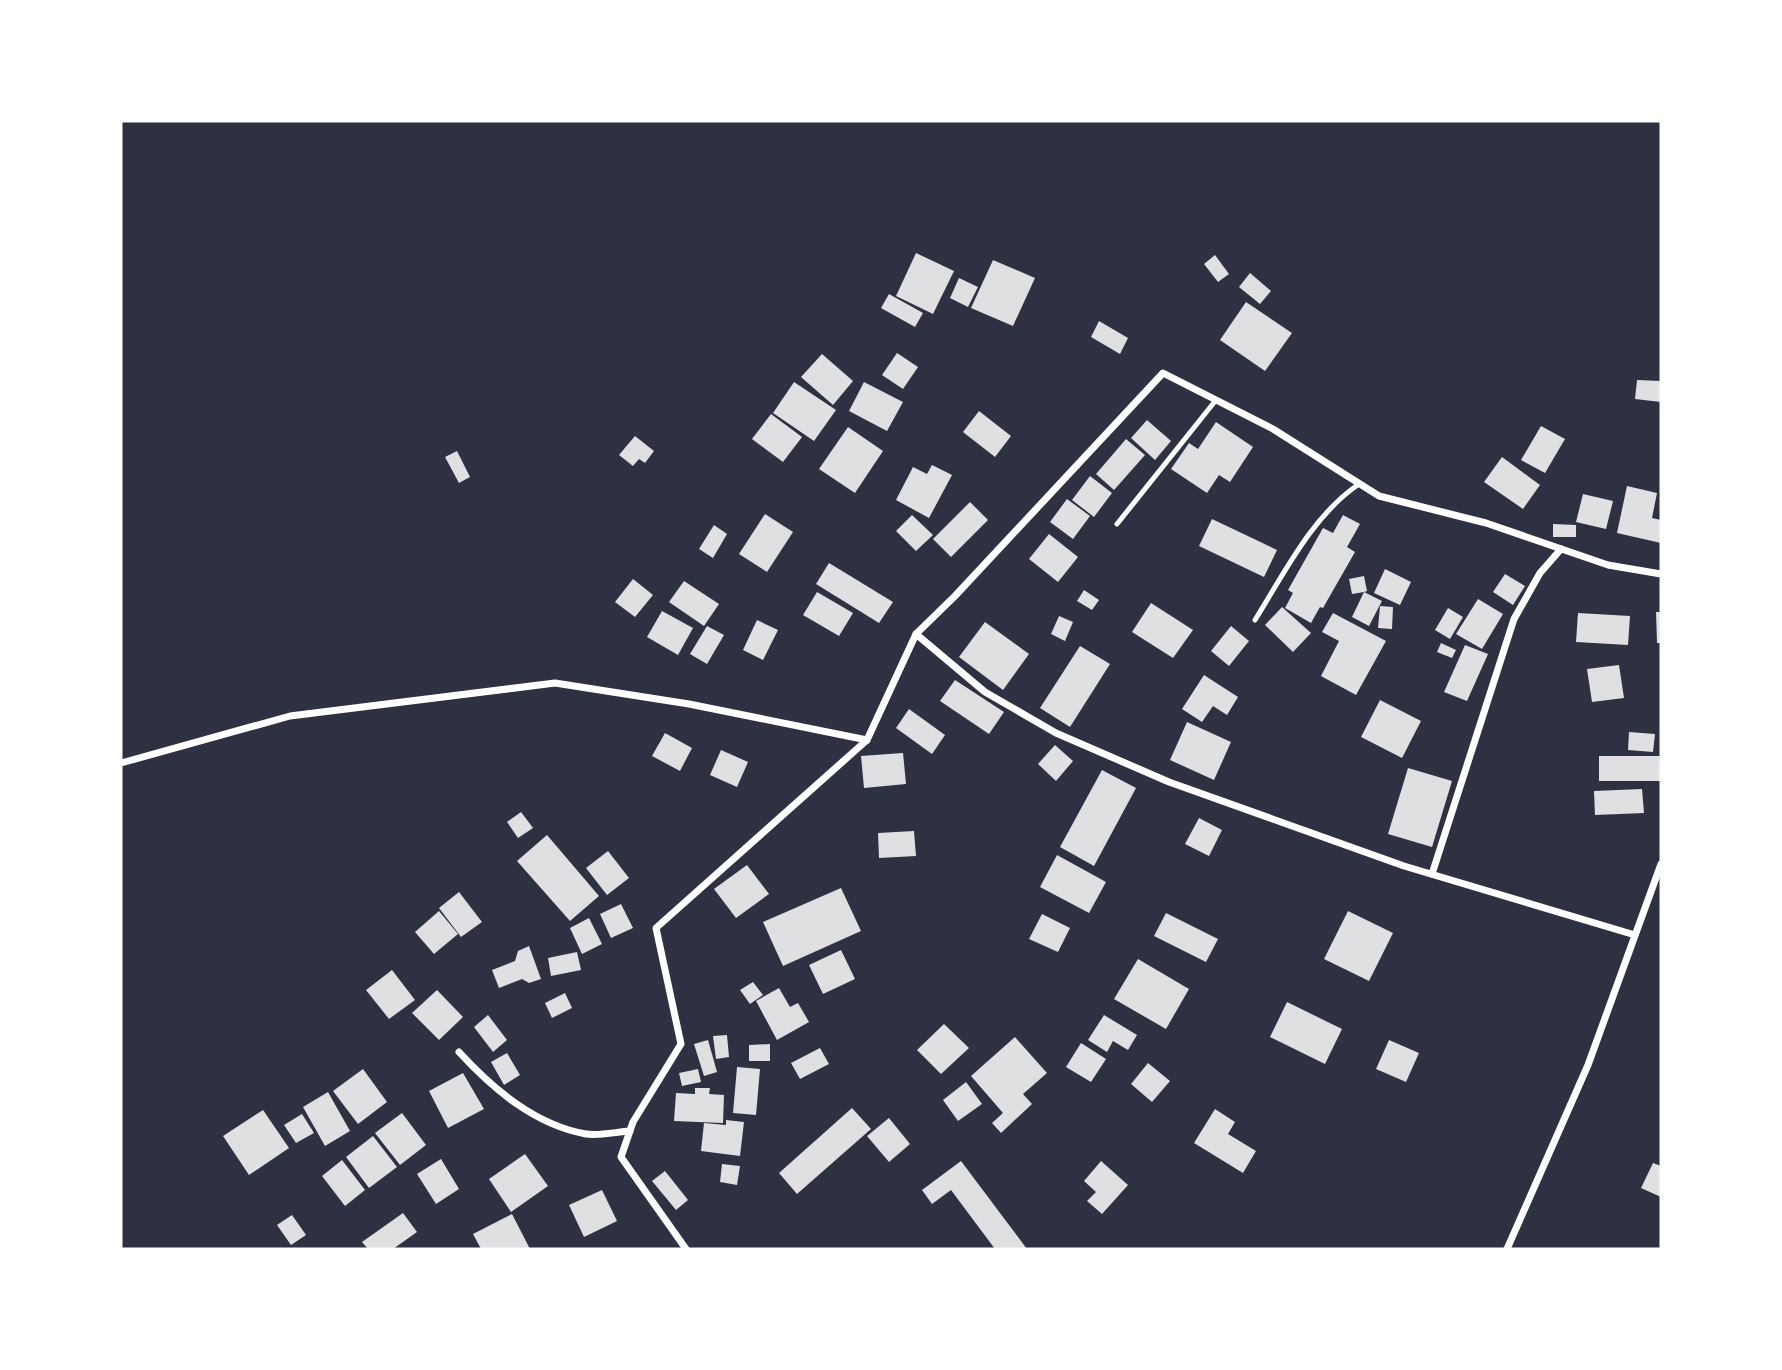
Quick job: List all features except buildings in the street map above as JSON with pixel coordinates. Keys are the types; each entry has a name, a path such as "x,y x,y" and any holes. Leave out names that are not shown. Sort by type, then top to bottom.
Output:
{"street":[{"path":"686,1249 621,1157 630,1131 681,1044 656,929 867,740 916,634 956,596 1163,373 1273,429 1379,496 1486,523 1608,565 1661,574"},
{"path":"1432,874 1514,619 1540,573 1562,549"},
{"path":"916,634 985,692 1056,733 1169,782 1270,821 1432,874 1635,935"},
{"path":"121,763 290,716 555,683 689,704 867,740"},
{"path":"1507,1249 1588,1065 1661,864"},
{"path":"459,1052 483,1078 542,1121 588,1135 630,1131"}],"lane":[{"path":"1117,524 1216,400"},
{"path":"1255,620 1308,535 1338,498 1359,484"}]}
